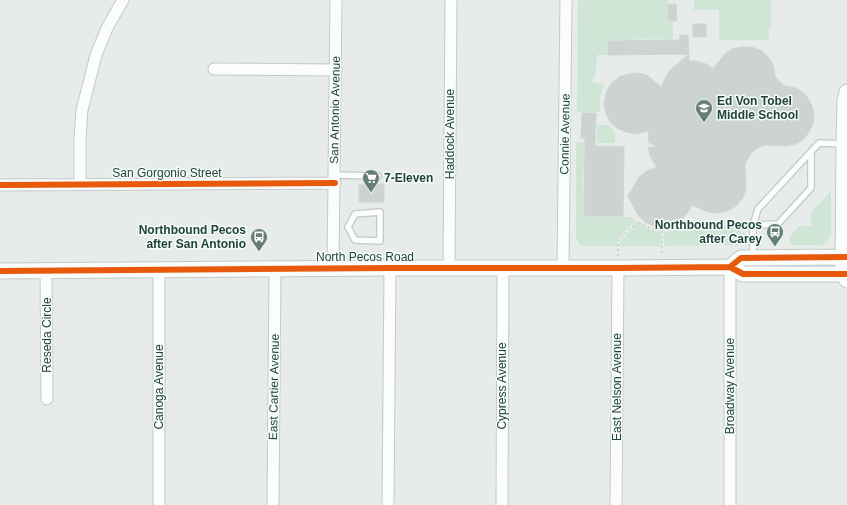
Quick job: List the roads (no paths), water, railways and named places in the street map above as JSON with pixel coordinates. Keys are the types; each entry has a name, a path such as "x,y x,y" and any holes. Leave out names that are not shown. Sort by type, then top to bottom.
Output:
{"main road":[{"path":"846,276 844,144 845,101 847,92"},
{"path":"730,267 741,258 845,257"},
{"name":"North Pecos Road","path":"0,271 730,267 743,274 846,276"}],"street":[{"path":"80,185 80,138 82,110 96,55 107,28 123,0"},
{"name":"San Antonio Avenue","path":"333,268 336,0"},
{"name":"Haddock Avenue","path":"449,268 452,0"},
{"name":"Connie Avenue","path":"563,268 566,0"},
{"path":"214,69 336,70"},
{"name":"San Gorgonio Street","path":"0,185 80,185 335,179"},
{"name":"Broadway Avenue","path":"730,267 730,505"},
{"path":"388,505 390,268"},
{"name":"Cypress Avenue","path":"502,505 503,268"},
{"name":"East Nelson Avenue","path":"616,505 618,268"},
{"name":"East Cartier Avenue","path":"273,505 275,269"},
{"name":"Reseda Circle","path":"46,270 47,399"},
{"name":"Canoga Avenue","path":"159,270 159,505"}],"lane":[{"path":"748,258 753,225 758,209 818,143 844,144"},
{"path":"753,225 778,224 811,188 811,152"},
{"path":"335,179 378,176"},
{"path":"380,212 380,241 355,240 348,227 355,214 380,212"},
{"path":"334,227 348,227"}],"place":[{"name":"Ed Von Tobel Middle School","path":"704,123"},
{"name":"7-Eleven","path":"371,193"},
{"name":"Northbound Pecos after Carey","path":"775,247"},
{"name":"Northbound Pecos after San Antonio","path":"259,252"}]}
